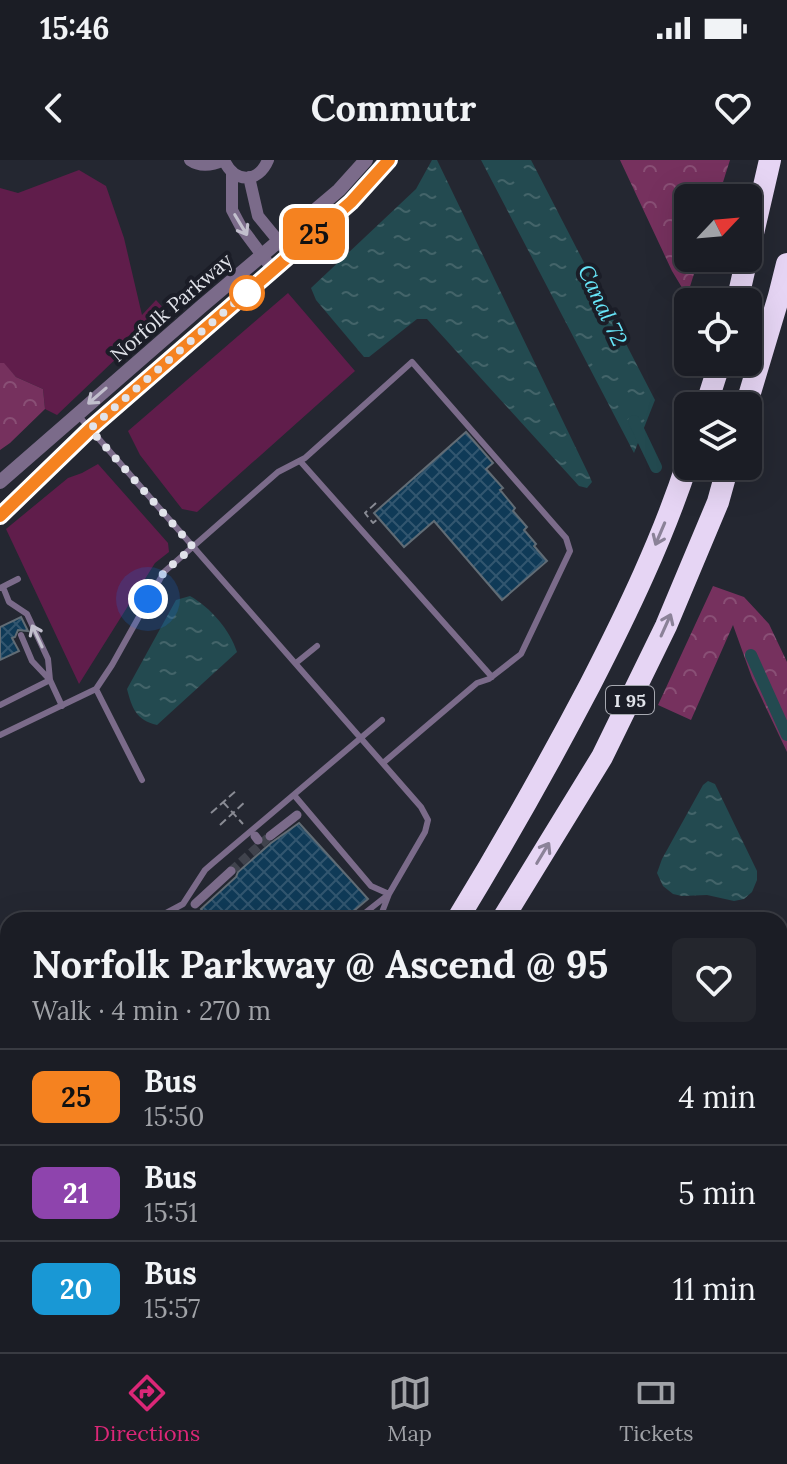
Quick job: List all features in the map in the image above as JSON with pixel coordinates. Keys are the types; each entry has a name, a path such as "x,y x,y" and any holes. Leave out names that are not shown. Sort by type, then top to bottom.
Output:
{"highway":[{"path":"762,195 770,160"},
{"path":"750,392 787,264"},
{"name":"I 95","path":"461,912 551,760 627,613 682,480"},
{"name":"I 95","path":"507,912 602,757 666,626 718,502 724,480"}],"street":[{"path":"190,160 195,164 213,165 224,160 232,173 243,177 260,172 268,160"},
{"name":"Norfolk Parkway","path":"0,482 339,190 366,160"},
{"name":"Norfolk Parkway","path":"0,516 90,429 351,202 389,160"},
{"path":"232,173 232,210 273,270"},
{"path":"249,177 258,216 290,255"},
{"path":"270,836 297,815"},
{"path":"195,905 231,871"}],"lane":[{"path":"0,735 96,689 164,572 278,472 300,461 412,362 566,538 570,551 521,654 492,677 477,683 383,763"},
{"path":"77,414 421,807 428,820 425,832 389,894 383,912"},
{"path":"300,461 492,677"},
{"path":"18,579 2,587 9,602 27,614 48,659 50,680"},
{"path":"21,635 32,661 50,680 62,706"},
{"path":"296,663 317,646"},
{"path":"0,705 50,680"},
{"path":"96,689 142,780"},
{"path":"171,912 183,904 205,870 255,836 294,795 382,720"},
{"path":"294,795 371,886 389,894"},
{"path":"366,912 389,894"}],"path":[{"path":"376,503 365,513 373,523 379,518"},
{"path":"211,813 237,790"},
{"path":"220,825 246,801"},
{"path":"223,802 255,836"},
{"path":"195,905 201,912"}],"shaded area":[{"path":"79,170 106,186 124,238 142,315 156,300 166,311 57,415 45,409 43,389 16,377 0,363 0,188 18,193"},
{"path":"288,293 355,371 197,512 182,509 140,455 128,431"},
{"path":"98,464 168,543 169,552 155,563 79,684 6,529 68,478"}],"green space":[{"path":"620,160 730,160 722,184 674,184 674,272 695,272 690,288 682,288 672,271"},
{"path":"0,363 4,363 16,377 43,389 45,409 0,450"},
{"path":"713,586 744,597 769,624 787,662 787,752 752,678 733,625 691,720 658,705"}],"water":[{"path":"432,160 437,160 589,475 592,482 587,488 579,486 427,319 417,319 369,357 364,357 316,300 311,288 416,189"},
{"path":"481,160 531,160 655,400 634,453"},
{"path":"190,596 219,620 237,652 157,725 144,720 136,712 127,689 176,600"},
{"path":"708,781 715,784 757,871 752,892 744,899 734,901 707,895 673,894 663,886 657,873 703,785"}],"building":[{"path":"466,432 493,463 486,469 503,488 500,490 527,527 524,530 547,561 502,600 434,521 404,547 374,513"},
{"path":"21,617 28,631 18,630 12,638 19,651 0,660 0,627"},
{"path":"299,823 368,899 353,912 204,912 201,909 271,843"}],"waterway":[{"name":"Canal 72","path":"634,421 656,467"},
{"name":"Canal 72","path":"751,655 787,735"}],"tunnel":[{"path":"231,871 270,836"}],"bus line":[{"name":"25","path":"0,516 90,429 351,202 389,160"}],"route":[{"path":"148,599 164,572 193,547 90,429 255,285 247,293"}]}
